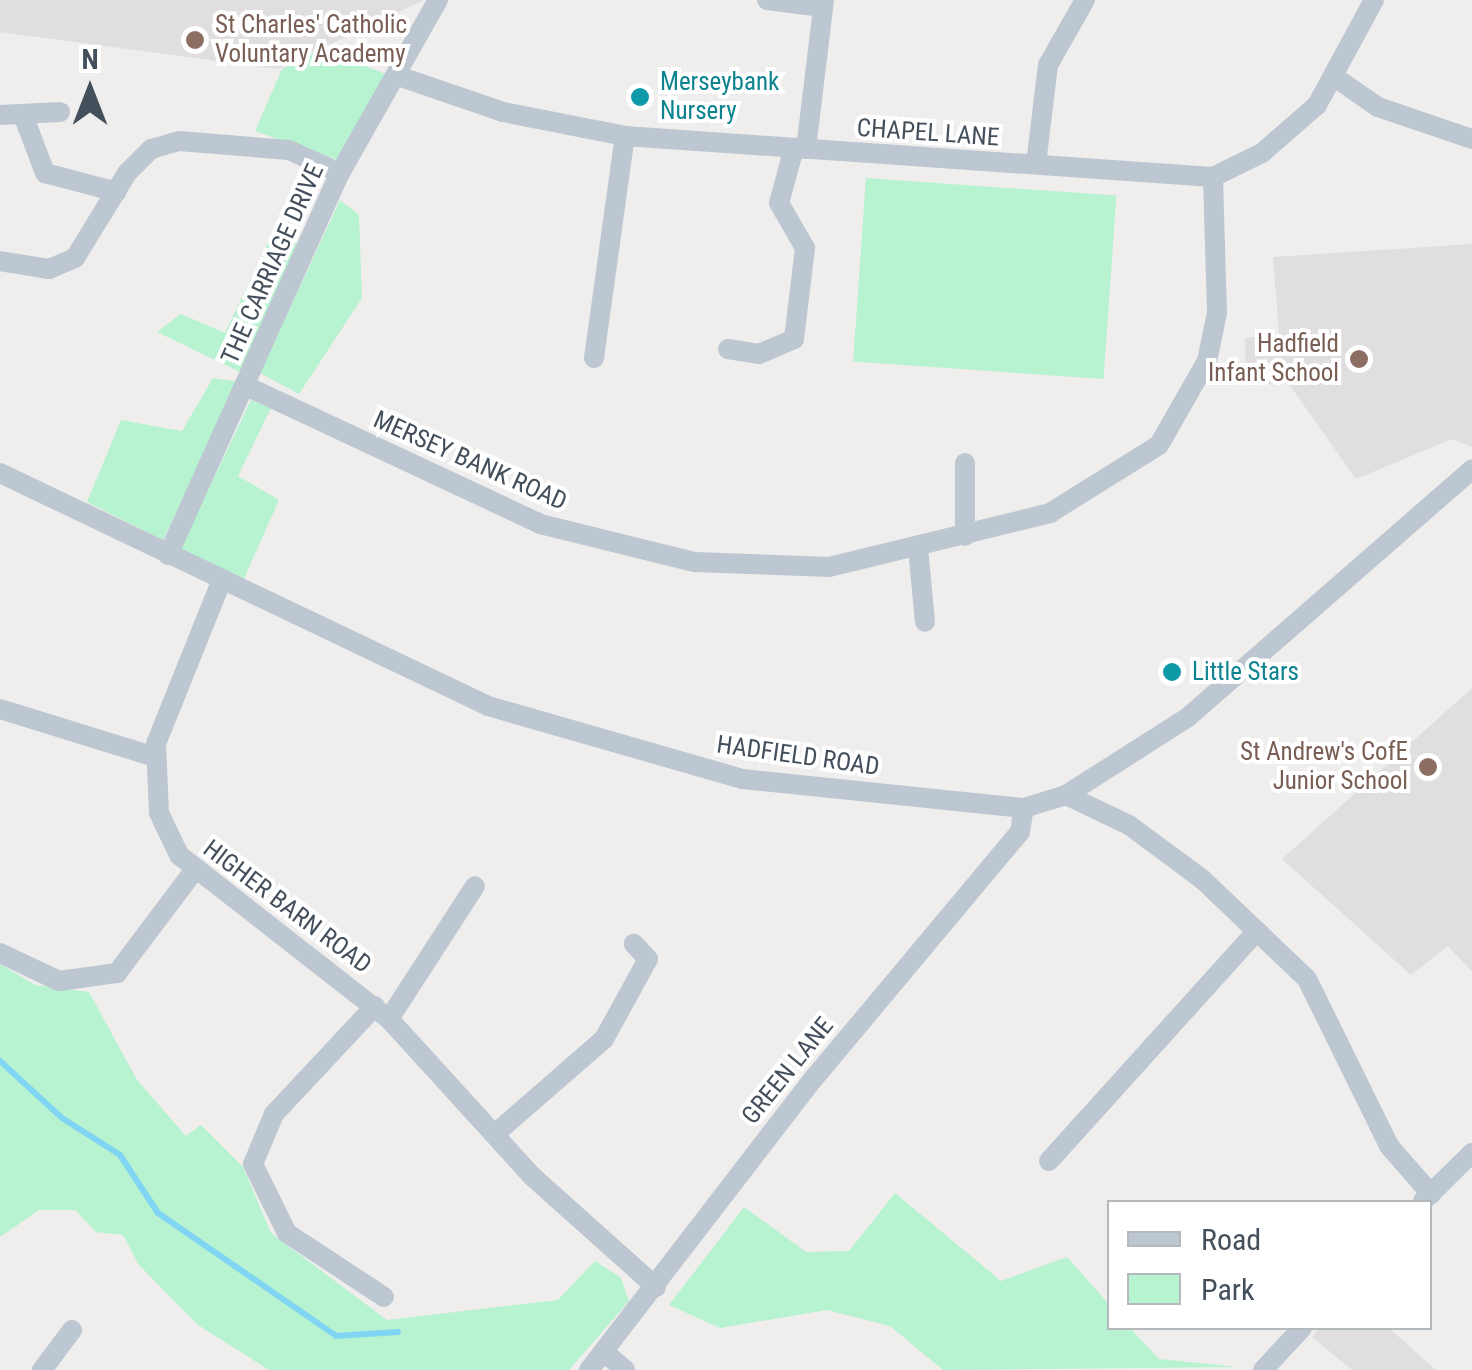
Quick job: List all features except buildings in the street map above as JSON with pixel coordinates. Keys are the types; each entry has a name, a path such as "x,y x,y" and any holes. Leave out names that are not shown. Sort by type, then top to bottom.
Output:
{"street":[{"name":"THE CARRIAGE DRIVE","path":"168,555 340,173 401,77 438,0"},
{"path":"728,349 760,354 794,339 805,248 780,203 800,149 822,4 767,0"},
{"path":"1036,164 1048,65 1085,0"},
{"path":"1213,176 1294,128 1336,78 1374,0"},
{"name":"CHAPEL LANE","path":"401,77 503,112 625,136 1213,176"},
{"path":"1336,78 1378,107 1472,139"},
{"path":"0,115 25,120 60,112"},
{"path":"25,120 45,173 117,192"},
{"path":"594,358 625,136"},
{"path":"0,261 49,269 75,258 117,192 151,149 179,141 288,150 340,173"},
{"name":"MERSEY BANK ROAD","path":"246,386 540,524 627,551 757,569 829,568 1050,512 1160,445 1188,402 1214,329 1213,176"},
{"path":"966,463 966,536"},
{"name":"HADFIELD ROAD","path":"0,473 488,706 616,748 742,779 1024,808 1066,795 1188,718 1472,469"},
{"path":"918,548 926,622"},
{"name":"HIGHER BARN ROAD","path":"222,582 155,756 159,813 193,872 382,1013 498,1132 532,1177 656,1287"},
{"path":"0,709 155,756"},
{"path":"1066,795 1129,825 1307,978 1390,1146 1426,1198 1472,1153"},
{"name":"GREEN LANE","path":"589,1370 814,1076 1020,832 1024,808"},
{"path":"0,952 59,981 117,973 193,872"},
{"path":"384,1297 287,1233 267,1208 253,1164 274,1114 382,1013 475,886"},
{"path":"1049,1161 1256,931"},
{"path":"498,1132 604,1039 648,959 634,944"},
{"path":"42,1370 72,1330"},
{"path":"1263,1370 1300,1330"},
{"path":"605,1353 626,1370"}],"shaded area":[{"name":"St Charles' Catholic Voluntary Academy","path":"0,0 424,0 278,69 0,32"},
{"name":"Hadfield Infant School","path":"1472,244 1472,447 1452,439 1356,479 1288,383 1246,385 1245,338 1279,334 1273,257"},
{"name":"St Andrew's CofE Junior School","path":"1472,688 1472,972 1448,946 1411,975 1282,859"},
{"path":"1318,1330 1391,1330 1436,1370 1352,1370 1312,1337"}],"green space":[{"path":"321,49 391,76 338,160 255,131 282,69"},
{"path":"866,178 1116,196 1104,379 853,362"},
{"path":"340,200 359,215 362,298 299,394 260,373"},
{"path":"272,234 300,244 240,372 157,332 181,314 225,333"},
{"path":"213,378 239,382 163,540 87,502 121,420 182,431"},
{"path":"251,400 271,408 238,476 279,500 242,583 180,549"},
{"path":"0,964 35,985 89,992 137,1080 186,1136 201,1125 243,1167 271,1233 387,1320 558,1300 595,1261 621,1278 629,1301 569,1370 269,1370 198,1325 139,1265 123,1235 96,1232 75,1210 39,1210 0,1237"},
{"path":"895,1193 1001,1281 1067,1257 1107,1302 1107,1330 1132,1330 1159,1359 1238,1367 943,1370 890,1326 827,1310 720,1328 669,1305 744,1207 806,1252 849,1251"}],"waterway":[{"path":"0,1061 62,1118 120,1155 158,1213 336,1336 398,1332"}],"place":[{"name":"St Charles' Catholic Voluntary Academy","path":"195,40"},
{"name":"Merseybank Nursery","path":"640,97"},
{"name":"Hadfield Infant School","path":"1359,359"},
{"name":"Little Stars","path":"1172,672"},
{"name":"St Andrew's CofE Junior School","path":"1428,767"}]}
